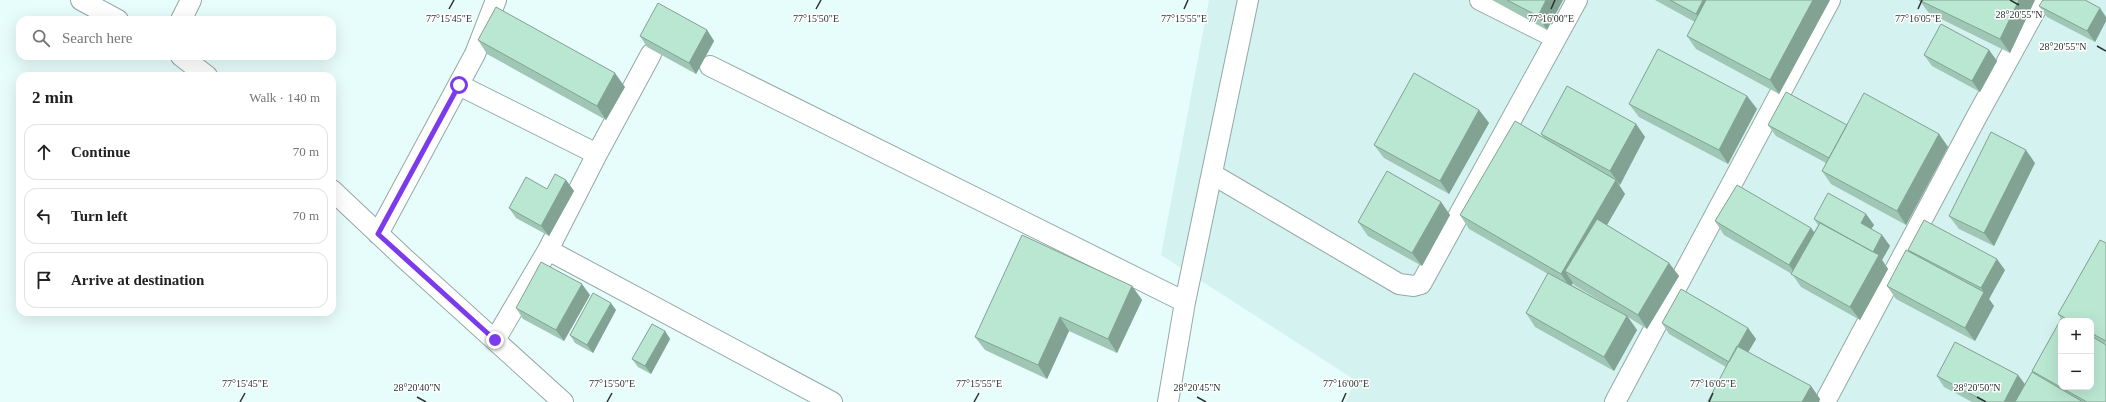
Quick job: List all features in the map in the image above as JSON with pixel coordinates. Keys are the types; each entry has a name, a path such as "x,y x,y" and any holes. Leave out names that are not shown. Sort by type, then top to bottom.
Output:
{"street":[{"path":"81,0 111,16"},
{"path":"183,16 191,0"},
{"path":"378,234 459,85 478,47 496,0"},
{"path":"1168,402 1185,302 1248,0"},
{"path":"1480,0 1556,38"},
{"path":"1212,174 1399,284 1414,286 1421,284 1426,278 1577,0"},
{"path":"1615,402 1830,0"},
{"path":"1825,402 1977,116 2041,0"},
{"path":"495,340 548,250 597,154 651,54"},
{"path":"186,60 202,72"},
{"path":"710,66 1185,302"},
{"path":"459,85 597,154"},
{"path":"336,194 378,234 563,402"},
{"path":"548,250 832,402"}],"shaded area":[{"path":"1209,0 2106,0 2106,402 1346,402 1355,380 1161,255"}],"building":[{"path":"1507,0 1546,0 1538,16"},
{"path":"1670,0 1703,0 1696,14"},
{"path":"1706,0 1813,0 1770,80 1687,36"},
{"path":"1919,0 2019,0 2000,39"},
{"path":"2043,0 2085,0 2100,8 2087,31 2039,6"},
{"path":"658,3 707,30 689,63 640,36"},
{"path":"496,7 615,73 597,106 478,40"},
{"path":"1941,24 1989,50 1972,81 1924,55"},
{"path":"1658,49 1747,96 1719,150 1629,104"},
{"path":"1414,73 1479,110 1440,181 1374,145"},
{"path":"1567,86 1636,124 1610,171 1541,134"},
{"path":"1786,92 1847,125 1829,158 1768,125"},
{"path":"1864,93 1939,134 1897,211 1822,171"},
{"path":"1515,121 1616,180 1561,274 1460,215"},
{"path":"1991,132 2026,150 1984,233 1949,216"},
{"path":"1387,171 1441,202 1412,253 1358,222"},
{"path":"555,174 566,180 541,226 509,208 526,177 547,189"},
{"path":"1737,185 1811,228 1789,265 1715,221"},
{"path":"1828,193 1866,214 1861,223 1882,235 1873,252 1814,219"},
{"path":"1597,219 1669,263 1638,315 1565,271"},
{"path":"1924,220 1997,259 1981,288 1908,250"},
{"path":"1820,223 1879,255 1850,307 1791,274"},
{"path":"1022,235 1132,286 1108,339 1060,317 1038,365 975,337"},
{"path":"2100,240 2106,243 2106,341 2094,335 2094,318 2065,318 2058,314"},
{"path":"1906,250 1984,292 1965,328 1887,286"},
{"path":"541,262 582,284 556,330 516,308"},
{"path":"1548,273 1627,316 1604,357 1526,313"},
{"path":"1681,289 1748,328 1729,362 1662,323"},
{"path":"593,293 611,303 587,345 570,335"},
{"path":"652,324 665,331 645,366 632,359"},
{"path":"2058,324 2058,386 2032,371"},
{"path":"2094,338 2106,345 2106,402 2087,402 2066,390 2094,390"},
{"path":"1955,342 2018,375 2004,402 1986,402 1937,376"},
{"path":"1737,346 1811,386 1802,402 1708,401"},
{"path":"2032,372 2058,387 2058,390 2063,390 2083,402 2015,402"}],"route":[{"path":"459,85 378,234 495,340"}]}
